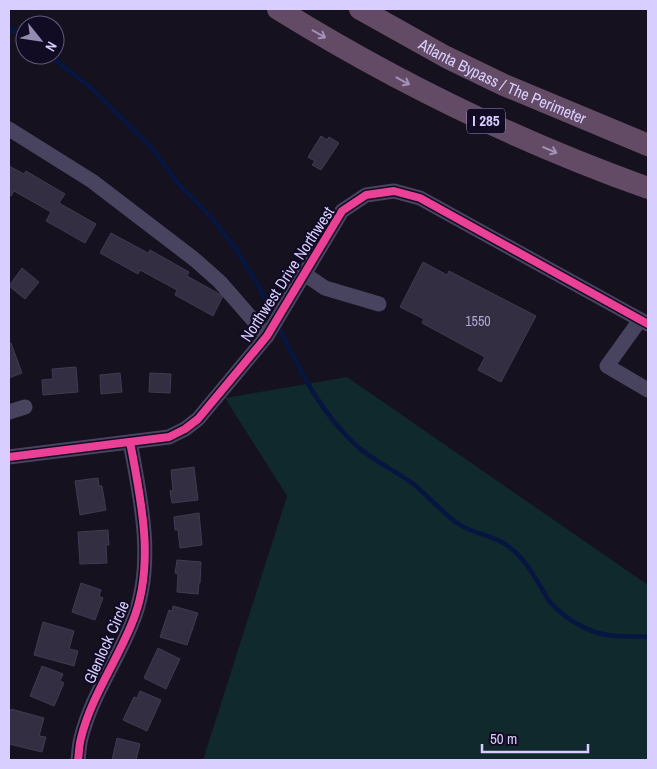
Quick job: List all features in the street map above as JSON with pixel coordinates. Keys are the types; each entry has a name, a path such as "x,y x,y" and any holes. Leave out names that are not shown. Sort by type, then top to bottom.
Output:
{"highway":[{"name":"I 285","path":"278,9 352,53 422,91 518,136 648,188"},
{"name":"Atlanta Bypass / The Perimeter","path":"360,9 446,57 504,85 648,145"},
{"path":"594,124 648,136"},
{"path":"615,176 648,200"}],"street":[{"path":"9,129 92,182 194,259 220,282 267,336"},
{"name":"Northwest Drive Northwest","path":"9,457 169,437 198,420 267,336 303,273 342,211 366,195 394,191 420,198 644,322"},
{"path":"303,273 325,288 379,304"},
{"path":"644,322 607,366 648,390"},
{"path":"9,412 25,408"},
{"name":"Glenlock Circle","path":"78,760 81,737 94,703 133,622 141,596 146,551 138,483 130,442"}],"green space":[{"path":"347,377 648,585 648,760 203,760 287,496 225,398"}],"building":[{"path":"321,136 327,140 329,137 339,143 321,170 312,165 315,161 308,157"},
{"path":"9,166 24,174 26,171 65,194 59,203 96,224 85,243 46,221 51,212 14,191 11,196 9,195"},
{"path":"111,233 148,253 150,250 189,272 187,276 223,296 213,316 175,295 177,290 140,270 138,274 100,253"},
{"path":"423,262 447,275 449,271 536,316 501,382 478,370 485,357 422,323 424,319 400,307"},
{"path":"22,268 39,282 25,299 9,286"},
{"path":"11,343 22,373 9,378 9,344"},
{"path":"76,367 78,392 43,395 42,380 53,379 52,369"},
{"path":"120,373 122,392 101,394 100,375"},
{"path":"150,373 171,374 170,393 149,392"},
{"path":"194,467 198,500 172,503 170,491 173,490 171,470"},
{"path":"98,478 99,486 102,486 106,510 80,515 75,481"},
{"path":"199,513 202,545 180,548 174,517"},
{"path":"108,530 109,545 106,545 107,563 80,564 78,532"},
{"path":"177,560 201,562 198,594 177,592 178,574 175,573"},
{"path":"81,583 101,590 99,596 103,598 95,620 72,612"},
{"path":"173,606 198,613 187,645 160,637 169,610 172,611"},
{"path":"43,622 74,631 69,649 78,651 74,666 34,655"},
{"path":"158,648 180,659 166,689 144,678"},
{"path":"42,666 63,674 60,681 64,683 54,706 30,696"},
{"path":"140,691 161,700 147,731 123,720 134,697 137,698"},
{"path":"11,709 44,718 39,736 46,737 42,752 9,744"},
{"path":"117,738 140,744 136,760 112,760"}],"waterway":[{"path":"9,28 15,32"},
{"path":"62,65 91,88 151,147 180,186 210,216 236,249 258,285 274,317"},
{"path":"277,324 302,374 321,405 332,420 358,447 412,483 463,527 496,539 513,550 531,570 556,609 569,619 584,628 607,635 648,637"}],"cycle path":[{"path":"9,457 169,437 185,429 198,419 267,336 342,211 366,195 394,191 420,198 648,324"},
{"path":"78,760 80,741 85,723 132,623 143,579 145,556 142,510 130,442"}]}
